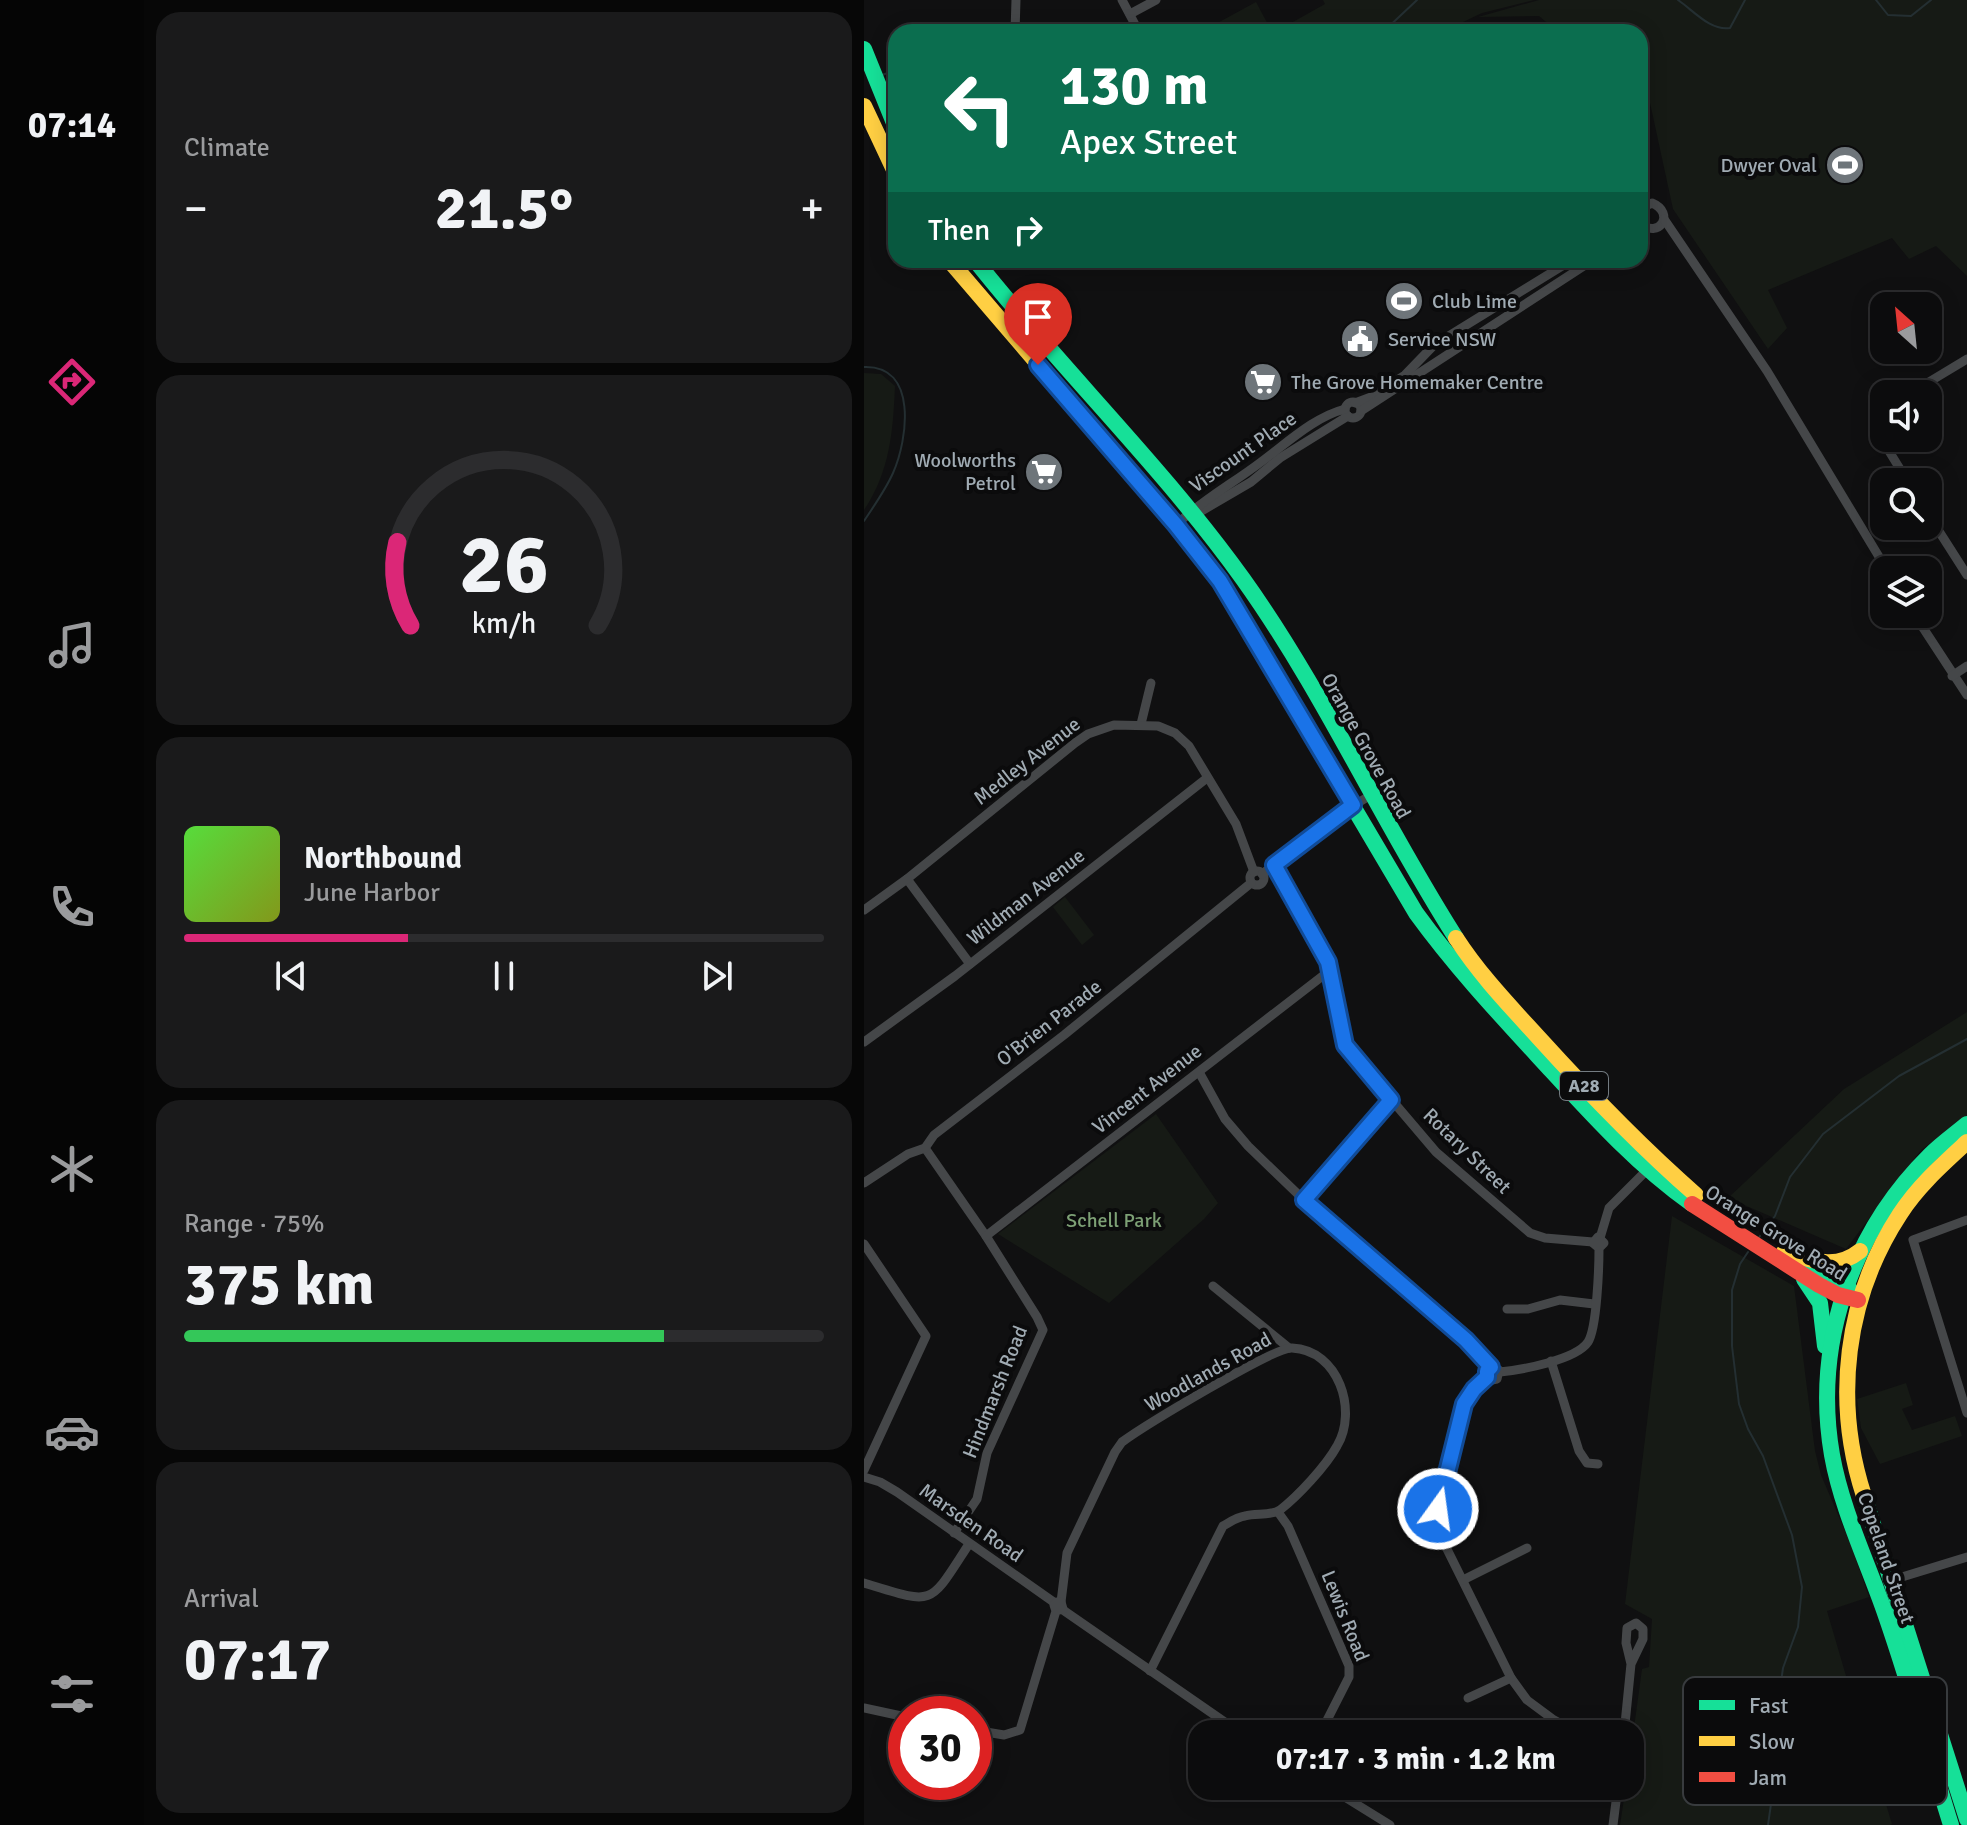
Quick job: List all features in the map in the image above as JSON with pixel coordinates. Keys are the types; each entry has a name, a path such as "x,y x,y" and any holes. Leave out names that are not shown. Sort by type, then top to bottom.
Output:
{"highway":[{"path":"864,50 888,108"},
{"path":"864,106 888,158"},
{"name":"Orange Grove Road","path":"956,268 1176,525 1235,604 1416,913 1448,957 1593,1115 1648,1169 1691,1203 1764,1246 1799,1272 1849,1295"},
{"name":"Orange Grove Road","path":"981,268 1013,308 1194,512 1245,582 1296,661 1436,908 1476,969 1665,1168 1746,1235"},
{"path":"1849,1295 1860,1250 1903,1181 1923,1159 1967,1124"},
{"path":"1849,1295 1897,1219 1938,1169 1967,1142"},
{"name":"Orange Grove Road","path":"1764,1246 1784,1252 1849,1295"},
{"path":"1784,1252 1836,1264 1849,1261 1860,1250"},
{"name":"A28","path":"1799,1272 1820,1303 1828,1359"},
{"name":"Copeland Street","path":"1849,1295 1828,1359 1826,1408 1832,1455 1905,1677"},
{"name":"Copeland Street","path":"1849,1295 1848,1427 1858,1478 1922,1677"},
{"name":"Copeland Street","path":"1947,1756 1967,1819"},
{"name":"Copeland Street","path":"1945,1805 1951,1825"}],"street":[{"path":"1015,24 1016,0"},
{"path":"1122,0 1135,24"},
{"path":"1130,14 1156,0"},
{"path":"1648,203 1657,204 1663,210 1664,219 1767,371 1879,556"},
{"path":"1648,227 1655,229 1664,219"},
{"path":"1358,407 1405,375 1434,345 1559,268"},
{"path":"1358,407 1580,268"},
{"path":"1932,380 1967,359"},
{"name":"Viscount Place","path":"1176,525 1251,482 1346,413 1357,417 1358,407"},
{"path":"1942,536 1967,575"},
{"path":"1923,628 1967,695"},
{"path":"1952,676 1967,666"},
{"path":"1141,724 1151,683"},
{"name":"Medley Avenue","path":"864,910 1088,734 1114,725 1158,726 1175,733 1189,746 1236,824 1258,873"},
{"name":"Wildman Avenue","path":"864,1042 970,964 1207,778"},
{"path":"1258,873 1274,865 1353,805 1371,795"},
{"name":"Rotary Street","path":"1274,865 1328,962 1345,1045 1391,1100 1436,1152 1530,1233 1545,1238 1597,1243"},
{"name":"O'Brien Parade","path":"864,1183 908,1154 925,1148 934,1135 1064,1035 1251,883 1262,883 1258,873"},
{"path":"907,879 970,964"},
{"name":"Vincent Avenue","path":"986,1236 1329,971"},
{"path":"1199,1072 1225,1119 1248,1146 1304,1200 1466,1340 1493,1372"},
{"path":"1304,1200 1391,1100"},
{"name":"Hindmarsh Road","path":"925,1148 986,1236 1043,1330 987,1453 977,1499 954,1533"},
{"path":"1558,1720 1527,1700 1511,1678 1441,1537 1438,1509 1464,1404 1474,1389 1493,1372 1570,1355 1591,1335 1597,1243 1609,1208 1648,1169"},
{"path":"1967,1220 1913,1240 1967,1413"},
{"path":"864,1244 926,1336 864,1470"},
{"path":"1213,1286 1289,1348"},
{"path":"1507,1309 1528,1309 1560,1300 1594,1304"},
{"name":"Woodlands Road","path":"992,1733 1004,1735 1020,1730 1059,1607 1067,1553 1118,1446 1241,1371 1289,1348 1308,1351 1329,1366 1343,1385 1344,1431 1337,1447 1313,1477 1278,1512"},
{"path":"1551,1361 1579,1451 1587,1463 1598,1464"},
{"name":"Marsden Road","path":"864,1477 887,1486 1222,1720"},
{"path":"1150,1671 1223,1526 1243,1516 1278,1512"},
{"name":"Lewis Road","path":"1278,1512 1288,1526 1349,1666 1346,1684 1327,1720"},
{"path":"864,1583 916,1599 928,1597 940,1588 969,1544"},
{"path":"1463,1580 1527,1548"},
{"path":"1874,1579 1892,1581 1967,1557"},
{"path":"1625,1720 1631,1664"},
{"path":"1468,1698 1511,1678"},
{"path":"864,1708 888,1713"},
{"path":"1350,1800 1390,1825"},
{"path":"1613,1825 1616,1800"}],"green space":[{"path":"1323,0 1534,0 1482,13 1459,24 1289,24 1325,4"},
{"path":"1539,0 1967,0 1967,276 1936,246 1909,259 1892,238 1768,290 1787,328 1768,349 1673,209 1648,94 1648,24 1548,24 1539,16 1478,17"},
{"path":"1256,2 1268,24 1216,24"},
{"path":"864,373 881,374 895,386 885,465 864,510"},
{"path":"1065,897 1094,935 1082,945 1053,907"},
{"path":"1967,1012 1967,1118 1921,1150 1846,1249 1728,1198 1844,1089"},
{"name":"Schell Park","path":"1156,1114 1218,1203 1109,1303 998,1234"},
{"path":"1672,1216 1794,1286 1815,1451 1821,1475 1869,1597 1827,1611 1846,1677 1683,1677 1683,1805 1886,1805 1892,1824 1620,1825 1624,1800 1644,1800 1644,1720 1635,1720 1642,1669 1649,1667 1652,1619 1625,1604"},
{"path":"1906,1383 1913,1405 1902,1409 1912,1430 1955,1416 1962,1436 1880,1464 1861,1428 1857,1399"}],"waterway":[{"path":"1392,24 1417,0"},
{"path":"1678,0 1702,19 1723,28 1730,28 1745,0"},
{"path":"1876,0 1888,15 1911,16 1931,0"},
{"path":"882,75 888,73"},
{"path":"864,367 881,370 893,378 901,391 905,424 893,473 864,521"},
{"path":"1757,1240 1775,1216 1790,1177 1823,1134 1899,1076 1967,1039"},
{"path":"1748,1252 1740,1264 1732,1290 1732,1346 1739,1404 1763,1456 1792,1535 1802,1587 1798,1627 1782,1677"},
{"path":"1768,1825 1771,1805"}],"traffic: fast":[{"path":"864,49 888,108"},
{"path":"982,268 1179,497 1243,579 1300,666 1456,938"},
{"path":"1231,600 1416,913 1431,933 1496,1010 1598,1121 1652,1173 1692,1204"},
{"path":"1906,1677 1836,1476 1828,1414 1828,1373 1844,1293 1859,1255 1879,1219 1902,1186 1930,1155 1967,1124"},
{"path":"1804,1263 1847,1286 1858,1300"},
{"path":"1804,1279 1820,1303 1825,1346"},
{"path":"1864,1496 1922,1677"},
{"path":"1947,1756 1967,1819"},
{"path":"1945,1805 1951,1825"}],"traffic: slow":[{"path":"864,106 888,157"},
{"path":"956,268 1176,525 1231,600"},
{"path":"1456,938 1495,990 1576,1078 1696,1195"},
{"path":"1864,1496 1854,1460 1847,1387 1856,1315 1881,1246 1900,1214 1923,1185 1967,1142"},
{"path":"1784,1252 1832,1262 1842,1261 1860,1251"}],"traffic: jam":[{"path":"1692,1204 1819,1285 1838,1295 1858,1300"}],"place":[{"name":"Dwyer Oval","path":"1845,165"},
{"name":"Club Lime","path":"1404,301"},
{"name":"Service NSW","path":"1360,339"},
{"name":"The Grove Homemaker Centre","path":"1263,382"},
{"name":"Woolworths Petrol","path":"1044,472"}],"route":[{"path":"1038,365 1176,525 1220,581 1353,805 1274,865 1328,962 1345,1045 1391,1100 1304,1200 1466,1340 1491,1367 1487,1377 1464,1404 1438,1509"}]}
